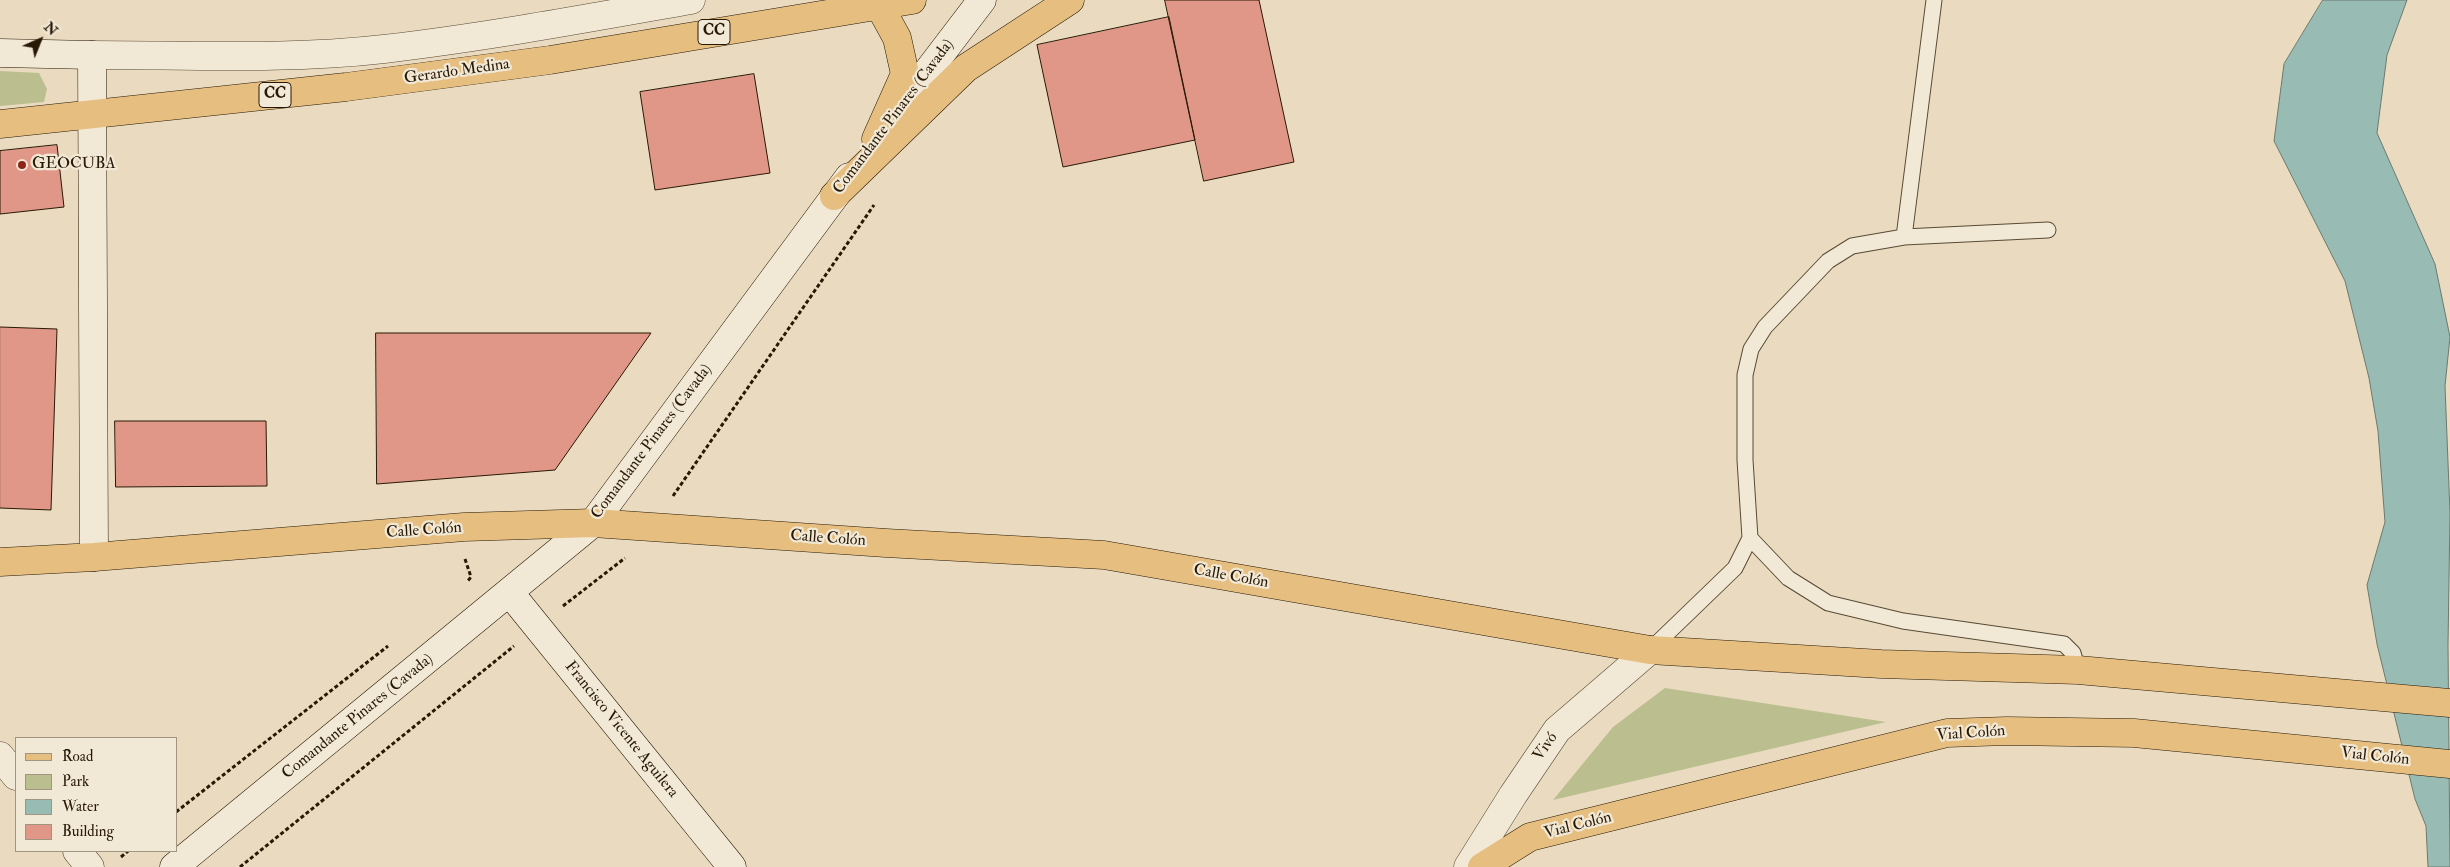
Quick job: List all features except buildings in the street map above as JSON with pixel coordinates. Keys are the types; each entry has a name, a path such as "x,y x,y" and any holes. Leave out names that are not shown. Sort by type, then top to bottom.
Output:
{"main road":[{"name":"Gerardo Medina","path":"0,124 346,88 564,56 912,0"},
{"path":"834,196 966,68 1070,0"},
{"path":"876,139 905,74 897,38 879,5"},
{"name":"Calle Colón","path":"0,562 94,557 464,527 593,524 896,544 1104,555 1650,650"},
{"path":"1650,650 1881,664 2078,670 2254,684 2450,703"},
{"name":"Vial Colón","path":"1482,867 1530,837 1947,733 2134,733 2450,764"}],"street":[{"name":"Gerardo Medina","path":"0,54 92,56 319,54 383,49 557,12 691,0"},
{"name":"Comandante Pinares (Cavada)","path":"174,867 593,524 876,139 982,0"},
{"path":"557,12 564,56"},
{"path":"92,56 94,557"},
{"name":"Francisco Vicente Aguilera","path":"510,593 732,867"},
{"name":"Vivó","path":"1468,867 1557,730 1650,650"},
{"path":"0,756 15,775"},
{"path":"77,852 90,867"}],"lane":[{"path":"1904,237 1934,0"},
{"path":"1650,650 1735,568 1750,538 1745,375 1751,349 1765,327 1828,262 1852,246 1904,237 2048,230"},
{"path":"1750,538 1788,578 1828,603 1903,621 2064,644 2073,653 2078,670"}],"path":[{"path":"462,587 471,577 464,558"},
{"path":"178,810 395,641"}],"green space":[{"path":"0,71 39,73 47,89 44,102 0,106"},
{"path":"1665,688 1886,722 1553,800 1613,727"}],"water":[{"path":"2323,0 2407,0 2387,55 2377,133 2435,264 2450,337 2445,386 2450,513 2448,645 2450,867 2428,867 2426,826 2415,799 2377,644 2367,585 2385,522 2378,431 2369,378 2345,281 2274,141 2284,64"}],"place":[{"name":"GEOCUBA","path":"22,165"}]}
